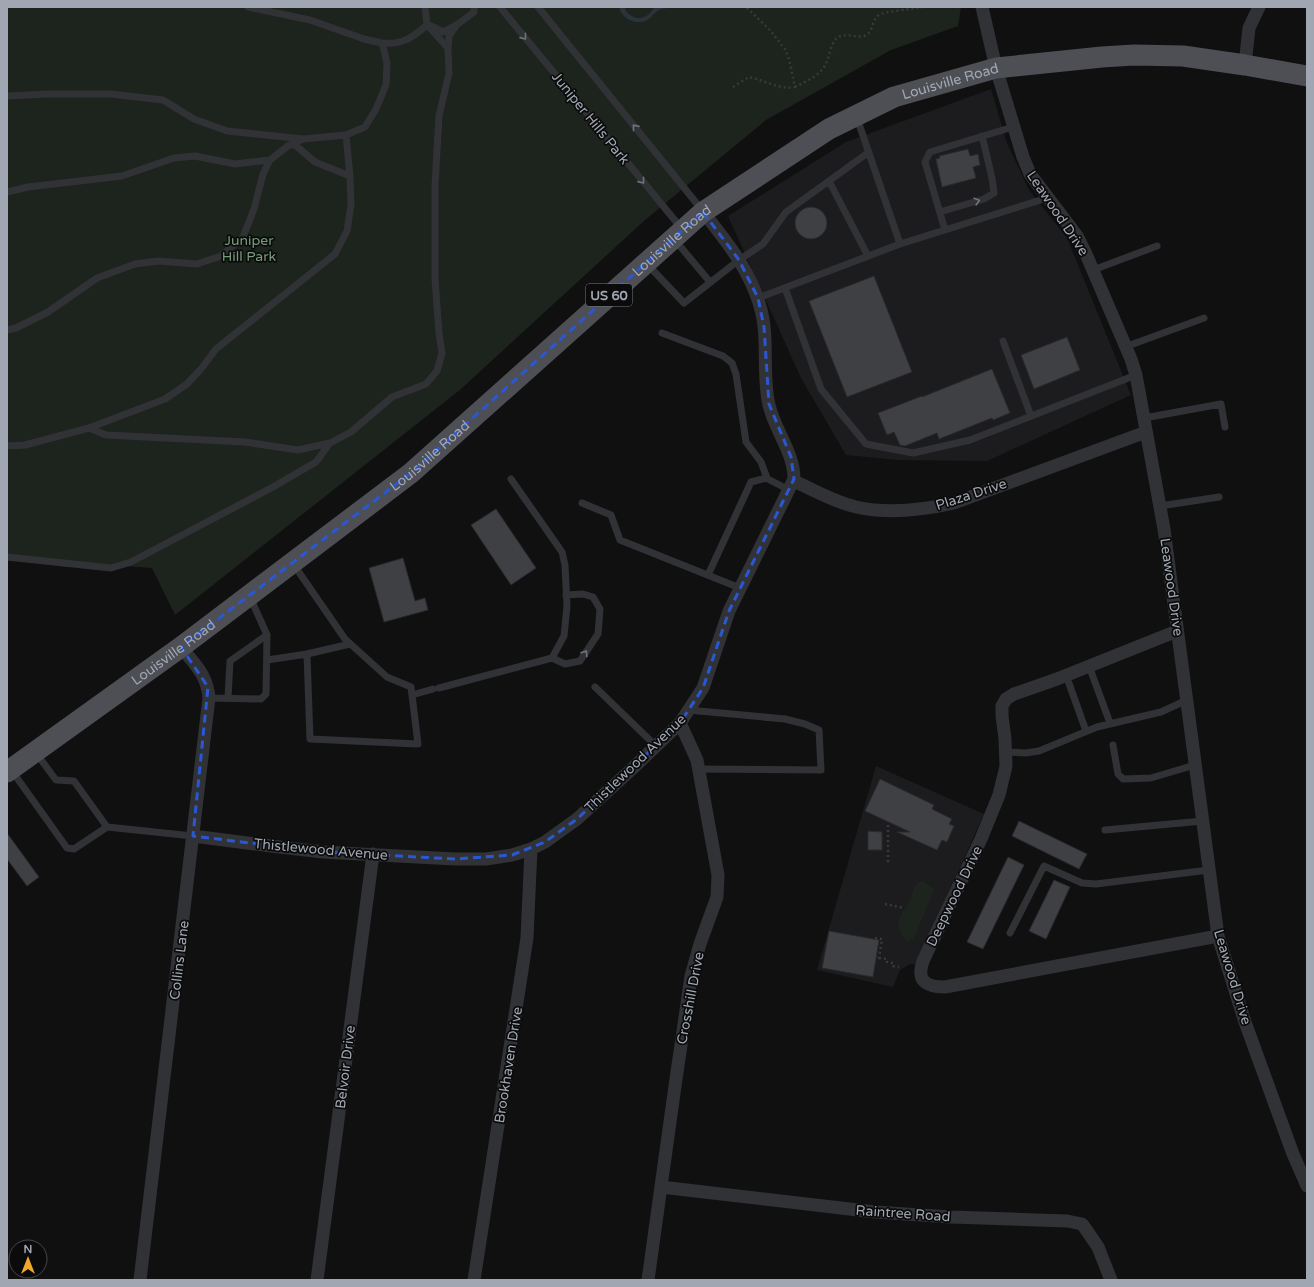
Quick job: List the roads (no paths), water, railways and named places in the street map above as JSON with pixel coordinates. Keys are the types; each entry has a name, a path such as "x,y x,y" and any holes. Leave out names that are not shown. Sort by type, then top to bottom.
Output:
{"main road":[{"name":"Louisville Road","path":"9,771 182,647 411,473 703,212 829,129 894,97 996,68 1102,56 1183,56 1307,76"}],"street":[{"name":"Leawood Drive","path":"982,7 996,68 1013,126 1030,174 1077,236 1093,270 1136,375 1160,506 1218,936 1248,1028 1293,1154 1307,1186"},
{"path":"1245,65 1249,28 1259,7"},
{"path":"703,212 720,232 739,260 758,298 764,327 765,373 769,404 773,420 791,457 794,468 791,486"},
{"name":"Plaza Drive","path":"791,486 861,508 888,510 935,507 954,503 1146,432"},
{"name":"Thistlewood Avenue","path":"194,836 323,852 455,859 486,859 512,855 531,849 545,842 577,819 680,723 703,688 729,611 791,486"},
{"name":"Deepwood Drive","path":"1178,631 1014,694 1006,699 1002,706 1002,716 1006,739 1006,766 994,810 975,854 923,961 920,974 926,983 938,987 1218,936"},
{"name":"Collins Lane","path":"140,1280 194,836 209,698 208,686 204,676 182,647"},
{"name":"Crosshill Drive","path":"648,1280 691,976 700,944 717,897 717,866 697,760 680,723"},
{"name":"Brookhaven Drive","path":"474,1280 528,938 531,849"},
{"name":"Belvoir Drive","path":"317,1280 373,854"},
{"name":"Raintree Road","path":"662,1187 875,1212 950,1217 1056,1220 1082,1224 1098,1246 1111,1280"}],"lane":[{"path":"248,7 310,20 364,39 382,43 393,44 414,36 427,25"},
{"path":"425,7 427,25 448,48"},
{"path":"427,25 443,32 458,24 474,12 474,7"},
{"name":"Juniper Hills Park","path":"500,7 678,234 710,282"},
{"name":"Juniper Hills Park","path":"538,7 703,212"},
{"path":"89,428 106,436 245,442 298,450 330,443 351,432 392,397 426,384 437,371 442,353 435,279 435,185 439,116 449,73 449,36 458,24"},
{"path":"7,96 48,94 111,94 163,100 194,119 227,131 303,140 346,135 365,126 376,109 386,85 387,63 382,43"},
{"path":"856,116 900,244"},
{"path":"945,230 925,162 930,152 1013,126"},
{"path":"7,446 25,445 89,428 164,399 187,384 201,369 216,349 335,254 347,231 351,206 346,135"},
{"path":"940,212 984,199 994,193 982,136"},
{"path":"7,192 28,187 122,176 174,158 195,156 235,164 270,160 294,144 303,140"},
{"path":"294,144 315,162 350,176"},
{"path":"646,262 684,303 739,260 763,244 786,212 869,152"},
{"path":"7,330 16,328 48,312 97,278 135,264 158,261 197,264 221,256 244,237 254,209 263,174 270,160"},
{"path":"829,181 868,256"},
{"path":"758,298 900,244 1047,198"},
{"path":"1093,270 1157,246"},
{"path":"785,288 821,389 866,444 913,453 970,440 1136,375"},
{"path":"1125,347 1204,318"},
{"path":"662,333 723,356 732,363 736,374 746,442 761,462 767,478"},
{"path":"1003,341 1031,416"},
{"path":"1144,418 1221,404 1226,427"},
{"path":"7,557 111,568 131,562 267,490 316,462 330,443"},
{"path":"708,575 751,482 767,478 791,486"},
{"path":"511,479 562,552 565,565 567,606 564,636 552,658"},
{"path":"1160,506 1219,496"},
{"path":"582,503 611,515 620,540 740,588"},
{"path":"293,563 345,639 386,677 410,686 418,744 310,739 307,654"},
{"path":"412,695 552,658 565,664 580,661 598,634 600,609 593,597 582,594 566,595"},
{"path":"209,698 261,699 266,694 268,635 249,596"},
{"path":"228,698 230,661 268,635"},
{"path":"267,660 307,654 350,644"},
{"path":"1089,666 1110,723"},
{"path":"1066,675 1086,731"},
{"path":"595,687 656,746"},
{"path":"1006,752 1026,753 1039,751 1086,731 1110,723 1161,712 1187,700"},
{"path":"688,710 785,719 805,724 819,730 821,770 698,769"},
{"path":"1113,745 1118,774 1122,779 1151,778 1195,766"},
{"path":"35,752 56,780 74,781 107,827"},
{"path":"9,771 67,848 74,849 107,827 194,836"},
{"path":"1105,830 1203,821"},
{"path":"1010,933 1044,866 1082,883 1096,884 1209,870"}],"park label":[{"name":"Juniper Hill Park","path":"249,248"}]}
